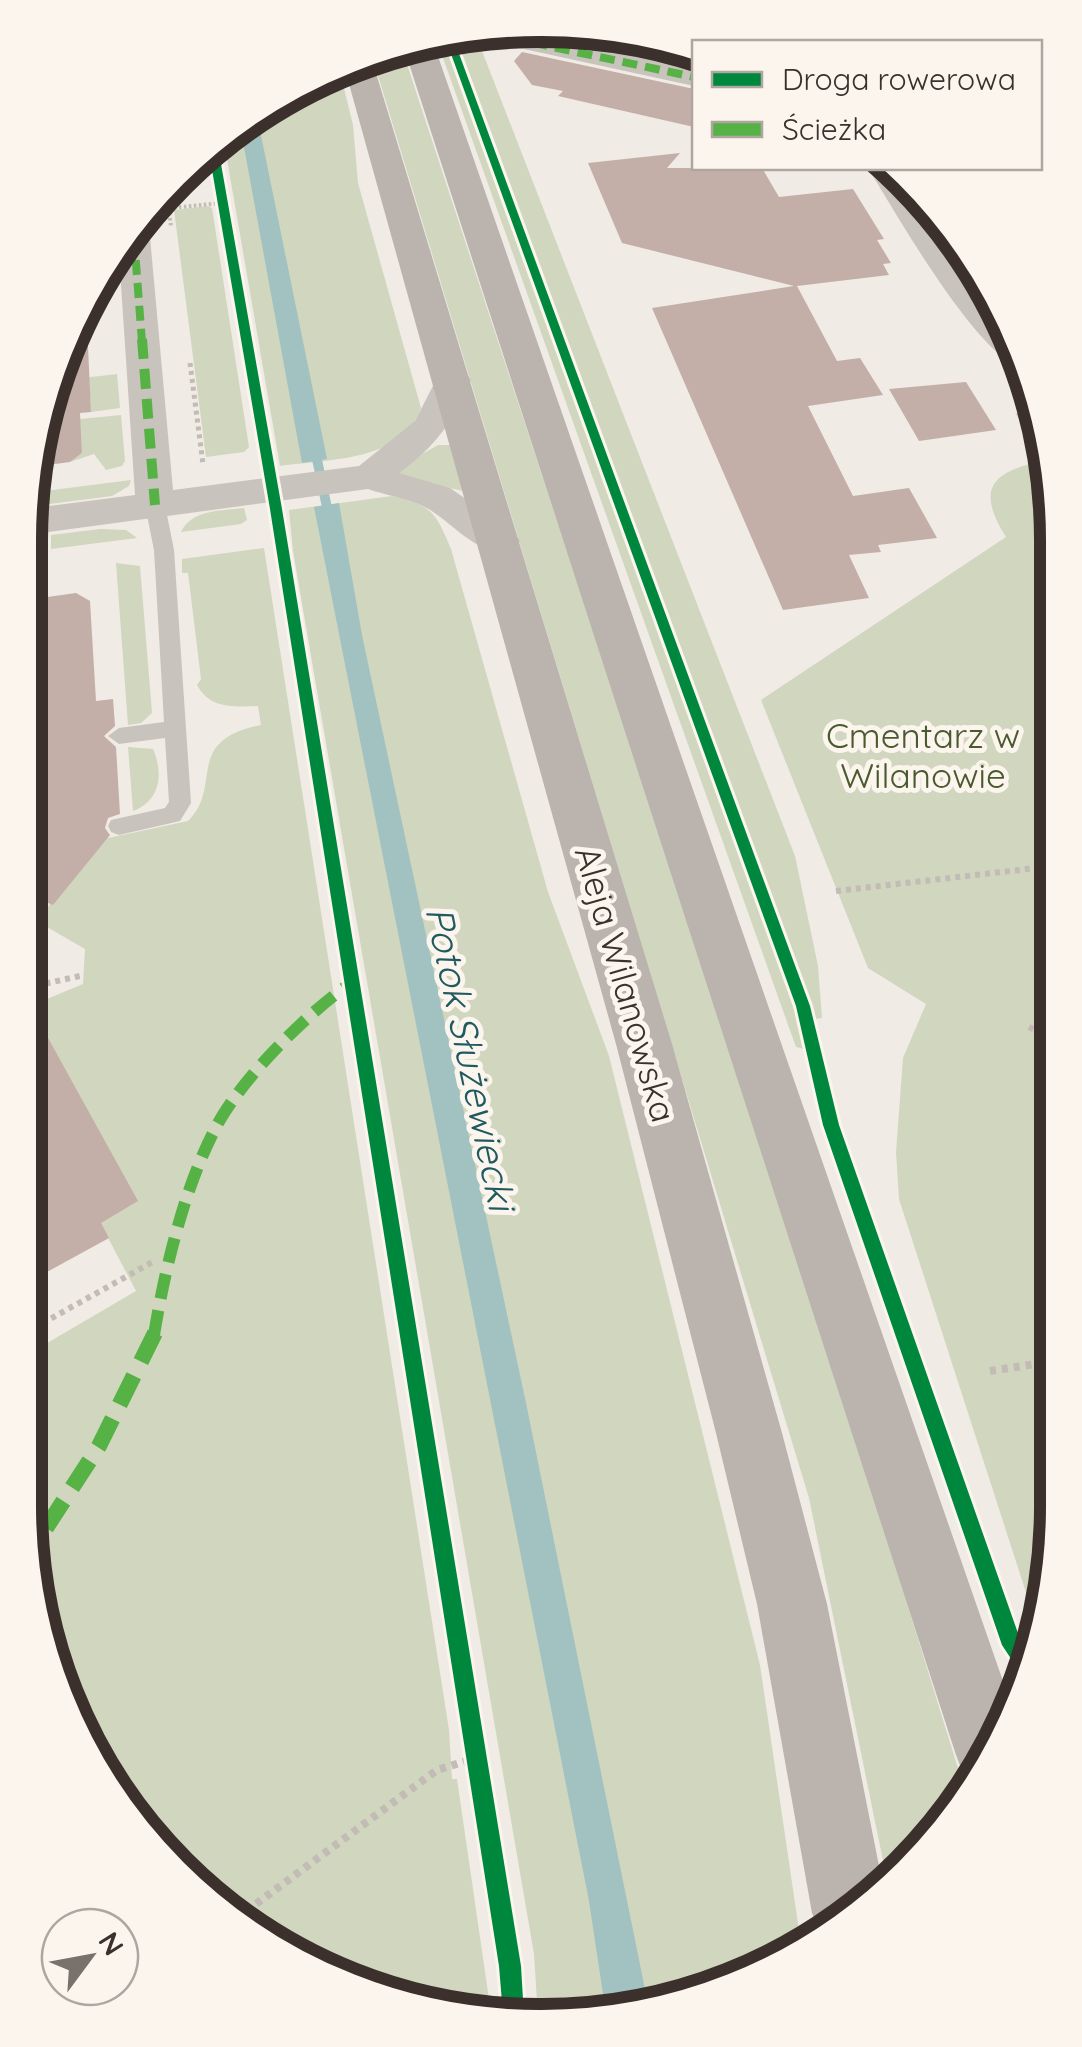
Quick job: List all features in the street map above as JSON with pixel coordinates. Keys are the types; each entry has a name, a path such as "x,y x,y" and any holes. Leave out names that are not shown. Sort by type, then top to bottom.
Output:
{"main road":[{"path":"423,57 985,1733"},
{"name":"Aleja Wilanowska","path":"363,75 670,1136 792,1604 847,1899"}],"street":[{"path":"531,43 692,78"},
{"path":"904,200 992,330"},
{"path":"135,253 155,505"},
{"path":"359,478 424,438 437,420 453,380"},
{"path":"43,520 359,478 436,498 500,541"}],"lane":[{"path":"119,826 178,810 181,796 164,550 155,505"},
{"path":"119,736 176,729"}],"path":[{"path":"170,208 223,203"},
{"path":"836,891 1040,868"},
{"path":"42,984 84,975"},
{"path":"1029,1027 1040,1033"},
{"path":"42,1324 156,1260"},
{"path":"990,1371 1040,1363"},
{"path":"249,1909 436,1770 476,1758"}],"green space":[{"path":"480,47 795,856 818,966 822,1018 815,1019 457,50"},
{"path":"449,51 797,1007 804,1049 796,1047 441,53"},
{"path":"406,61 820,1322 960,1775 916,1835 884,1867 809,1498 377,71"},
{"path":"343,83 353,125 358,183 421,408 412,426 381,448 341,459 280,466 226,155 292,109"},
{"path":"212,208 249,447 244,452 206,457 174,210"},
{"path":"117,374 120,408 91,412 89,378 83,378"},
{"name":"Cmentarz w Wilanowie","path":"1015,413 1024,415 1027,432"},
{"path":"121,415 125,461 122,466 106,470 94,454 70,462 82,453 80,419"},
{"path":"438,445 451,445 463,491 387,474"},
{"name":"Cmentarz w Wilanowie","path":"1033,463 1040,541 1040,1506 1030,1604 899,1199 896,1152 903,1058 926,1004 868,968 761,700 1006,537 996,520 991,493 1002,476"},
{"path":"131,480 129,486 112,496 44,505 46,491"},
{"path":"392,496 424,507 441,527 451,549 548,892 609,1056 760,1665 799,1932 732,1967 670,1988 606,2000 537,2004 534,1954 289,510"},
{"path":"244,508 247,520 241,524 181,532 200,515"},
{"path":"126,530 137,538 51,549 51,535"},
{"path":"264,548 489,2001 412,1988 350,1967 292,1938 212,1881 166,1835 109,1755 80,1697 52,1603 42,1506 42,1346 136,1291 95,1213 42,1044 42,1001 83,984 85,949 42,924 42,919 80,844 188,821 198,807 208,766 221,742 261,725 258,706 216,702 197,685 201,679 188,573 182,573 182,559"},
{"path":"116,563 140,566 152,713 141,723 128,725"},
{"path":"128,747 153,749 159,777 149,801 133,811"}],"water":[{"path":"260,130 327,459 302,463 243,142"},
{"path":"339,503 362,635 526,1403 646,1993 604,2000 589,1901 314,507"}],"building":[{"path":"522,52 692,89 692,127 558,96 563,91 532,85 514,61"},
{"path":"680,153 667,168 763,170 779,197 853,189 884,239 877,240 891,263 883,264 889,275 797,286 837,361 860,358 883,395 808,406 853,496 909,488 937,538 878,545 881,552 849,555 869,598 783,610 652,308 794,286 622,243 588,163"},
{"path":"87,335 91,412 80,413 82,453 70,462 49,465 59,412"},
{"path":"966,382 996,430 919,441 889,389"},
{"path":"76,593 90,601 96,701 113,699 115,726 104,736 116,747 120,814 108,818 105,828 110,835 53,905 42,901 42,598"},
{"path":"42,1027 138,1201 101,1223 109,1238 42,1275"}],"waterway":[{"name":"Potok Służewiecki","path":"314,445 330,522"}],"marked path":[{"path":"532,43 692,77"},
{"path":"135,253 155,505"},
{"path":"46,1528 99,1446 154,1337 166,1260 215,1128 242,1090 294,1031 324,1001 351,983"}],"cycle path":[{"path":"454,50 803,1006 831,1125 1017,1652"},
{"path":"216,163 276,509 513,2003"}]}
